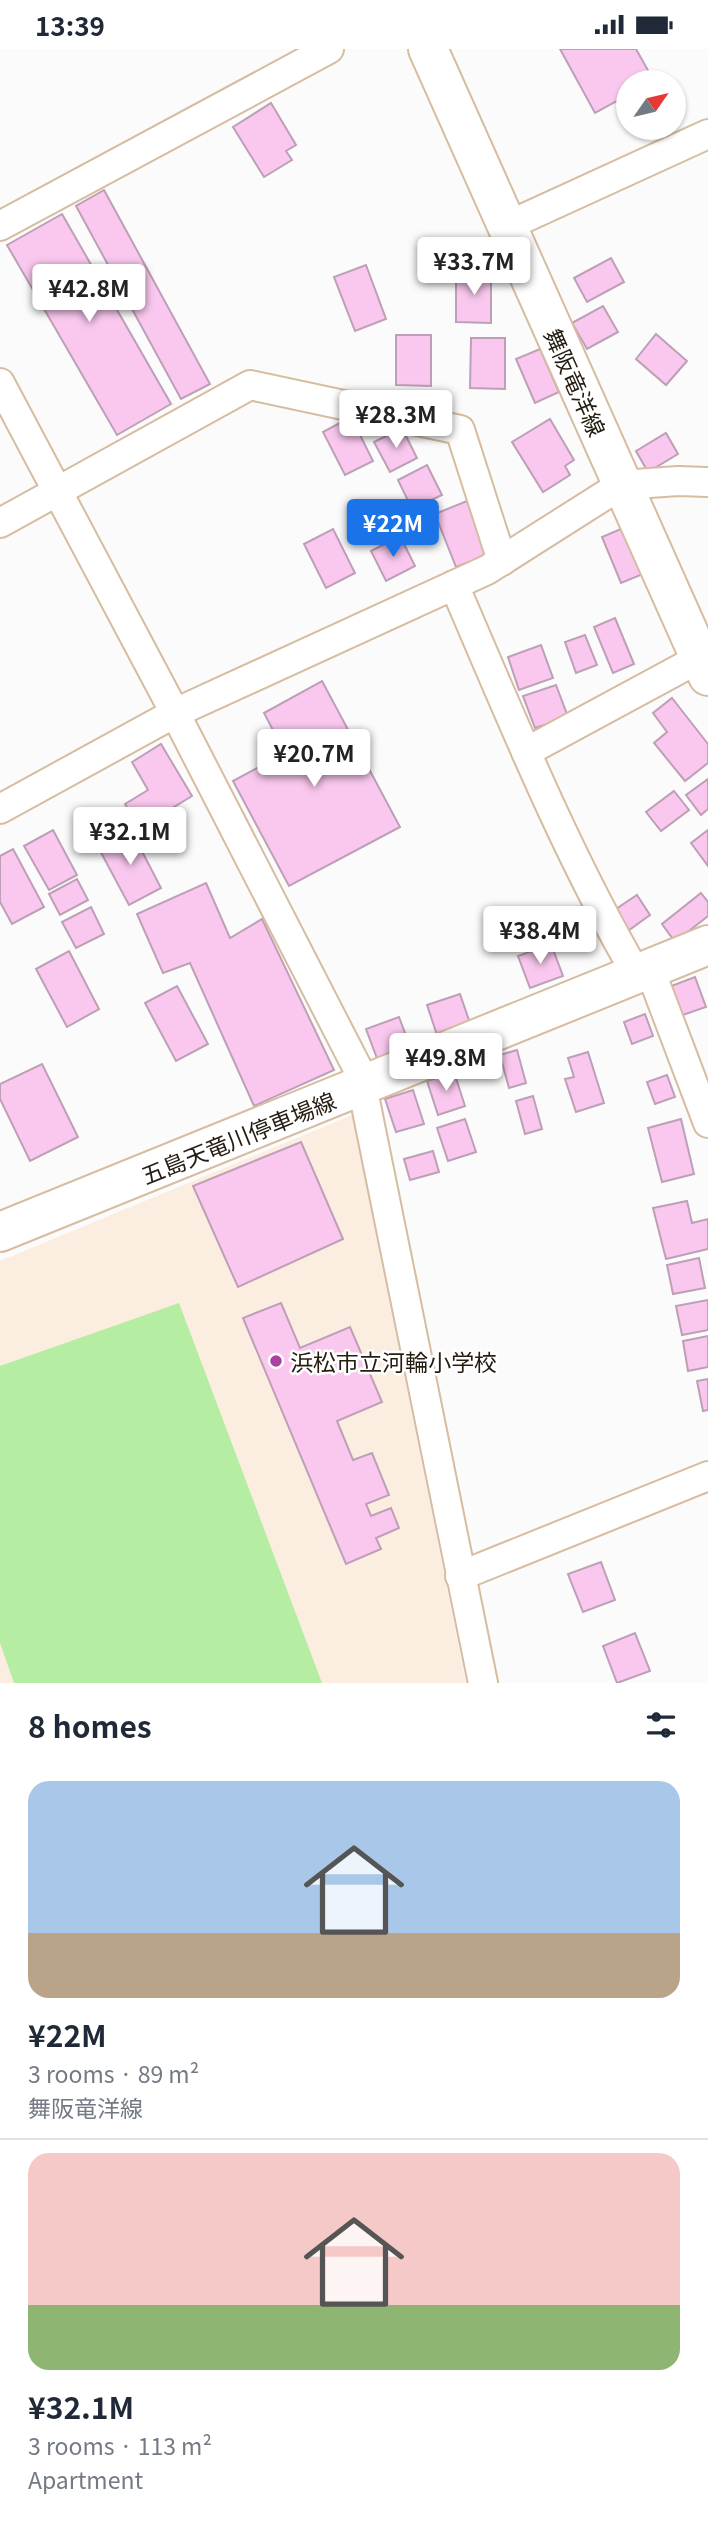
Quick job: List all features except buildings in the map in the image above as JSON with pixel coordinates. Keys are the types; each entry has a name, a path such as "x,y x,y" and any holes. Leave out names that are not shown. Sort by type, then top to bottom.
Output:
{"main road":[{"name":"舞阪竜洋線","path":"428,49 704,667"},
{"name":"五島天竜川停車場線","path":"0,1232 360,1089 708,945"}],"street":[{"path":"0,226 329,49"},
{"path":"507,226 708,134"},
{"path":"0,383 175,713 359,1071 360,1089 483,1683"},
{"path":"0,523 250,385 460,430 502,561"},
{"path":"0,809 175,713 502,561 621,485 708,482"},
{"path":"454,585 526,752 599,909 644,973 708,1123"},
{"path":"526,752 704,667"},
{"path":"460,1576 708,1476"}],"shaded area":[{"path":"352,1115 466,1683 0,1683 0,1261"}],"green space":[{"path":"179,1303 322,1683 14,1683 0,1643 0,1366"}],"place":[{"name":"浜松市立河輪小学校","path":"276,1361"}]}
